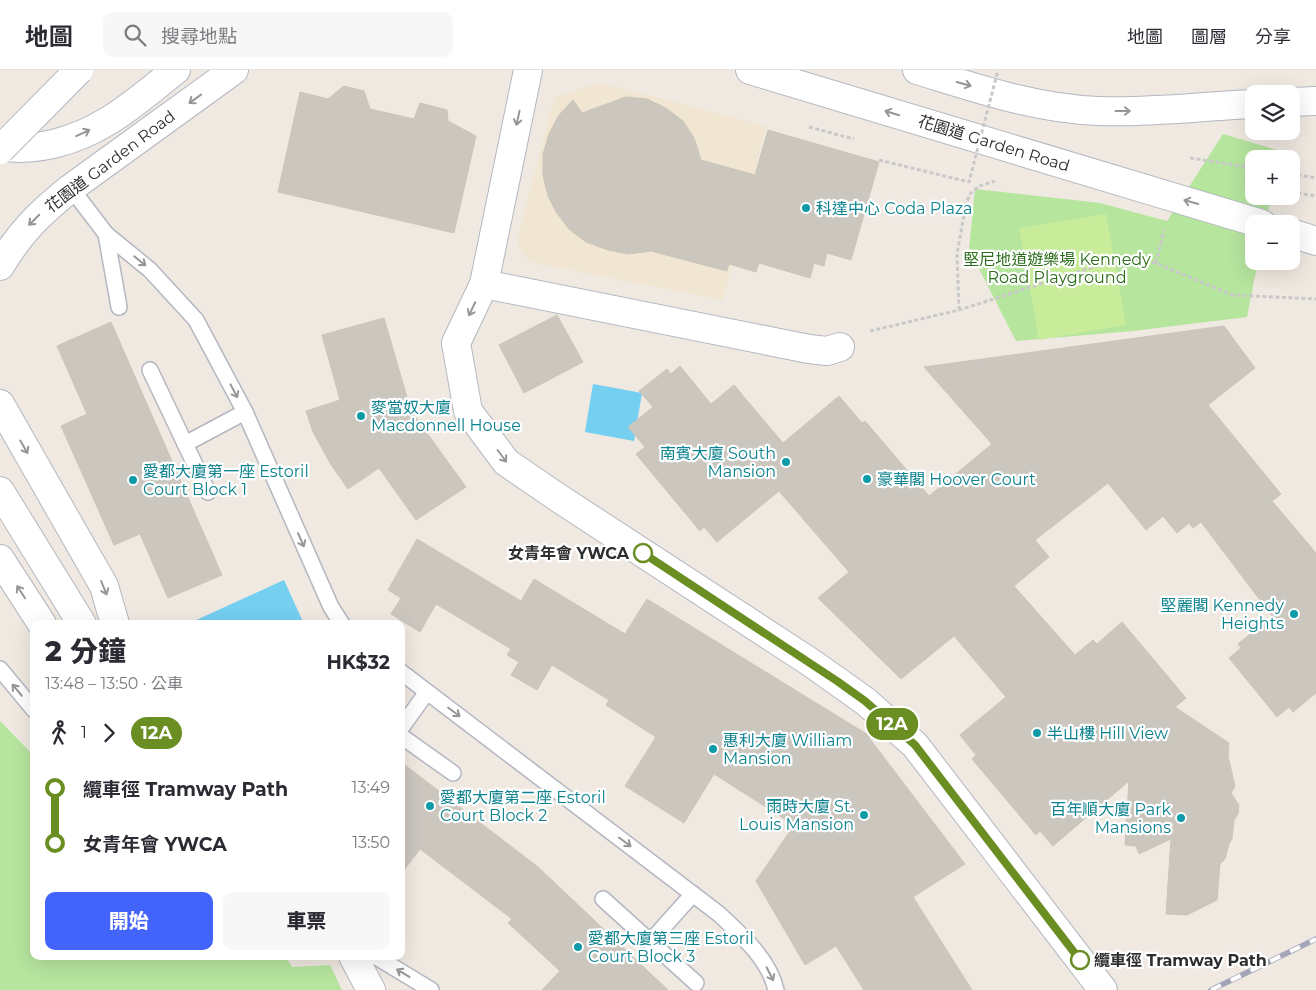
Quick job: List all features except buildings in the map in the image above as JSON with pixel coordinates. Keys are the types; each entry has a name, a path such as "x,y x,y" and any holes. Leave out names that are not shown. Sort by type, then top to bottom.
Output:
{"main road":[{"path":"1,146 79,70"},
{"name":"花園道 Garden Road","path":"1,146 16,149 36,148 66,141 107,122 176,70"},
{"name":"花園道 Garden Road","path":"0,266 28,226 46,208 234,70"},
{"path":"528,70 484,284 456,343 468,411 506,462 810,662 865,701 915,745 1103,990"},
{"name":"花園道 Garden Road","path":"750,70 1245,219"},
{"path":"917,70 1015,99 1097,111 1132,111 1245,105"},
{"path":"1300,102 1316,101"},
{"path":"1300,236 1316,241"},
{"path":"484,284 809,350 827,351 840,346"},
{"path":"0,404 104,586 114,620"},
{"path":"2,495 80,620"},
{"path":"0,559 39,620"},
{"path":"356,960 370,990"}],"lane":[{"path":"71,188 106,234 150,270 196,320 245,412 331,607 339,620"},
{"path":"106,234 119,307"},
{"path":"150,370 208,492"},
{"path":"185,444 245,412"},
{"path":"0,669 30,705"},
{"path":"405,675 719,914 744,938 764,964 776,990"},
{"path":"405,722 427,692"},
{"path":"405,739 453,773"},
{"path":"650,942 693,894"},
{"path":"603,899 696,983"},
{"path":"382,960 431,990"}],"path":[{"path":"879,160 969,182 998,70"},
{"path":"1190,158 1245,167"},
{"path":"1300,175 1316,178"},
{"path":"959,310 956,254 966,204 970,194 979,186 998,180"},
{"path":"1300,193 1316,196"},
{"path":"1156,263 1163,230 1172,232"},
{"path":"869,331 959,310 1115,260 1130,259 1156,263 1232,295 1316,299"}],"shaded area":[{"path":"600,83 766,126 723,300 529,262 521,251 517,243 554,97"}],"green space":[{"name":"堅尼地道遊樂場 Kennedy Road Playground","path":"1223,134 1277,150 1245,150 1245,205 1269,205 1268,215 1245,215 1245,270 1256,270 1247,317 1133,331 1016,341 969,249 975,189 1100,203 1167,221"},
{"path":"1106,214 1126,325 1039,340 1019,228"},
{"path":"0,721 30,752 30,960 288,960 292,967 330,965 342,990 0,990"}],"water":[{"path":"593,384 642,393 634,441 585,432"},
{"path":"284,580 302,620 196,620"}],"railway":[{"path":"1211,990 1316,939"}],"bus line":[{"name":"12A","path":"643,553 837,681 865,701 915,745 1080,960"}],"place":[{"name":"科達中心 Coda Plaza","path":"806,208"},
{"name":"麥當奴大廈 Macdonnell House","path":"361,416"},
{"name":"南賓大廈 South Mansion","path":"786,462"},
{"name":"豪華閣 Hoover Court","path":"867,479"},
{"name":"愛都大廈第一座 Estoril Court Block 1","path":"133,480"},
{"name":"女青年會 YWCA","path":"643,553"},
{"name":"堅麗閣 Kennedy Heights","path":"1294,614"},
{"name":"半山樓 Hill View","path":"1037,733"},
{"name":"惠利大廈 William Mansion","path":"713,749"},
{"name":"愛都大廈第二座 Estoril Court Block 2","path":"430,806"},
{"name":"雨時大廈 St. Louis Mansion","path":"864,815"},
{"name":"百年順大廈 Park Mansions","path":"1181,818"},
{"name":"愛都大廈第三座 Estoril Court Block 3","path":"578,947"},
{"name":"纜車徑 Tramway Path","path":"1080,960"}]}
